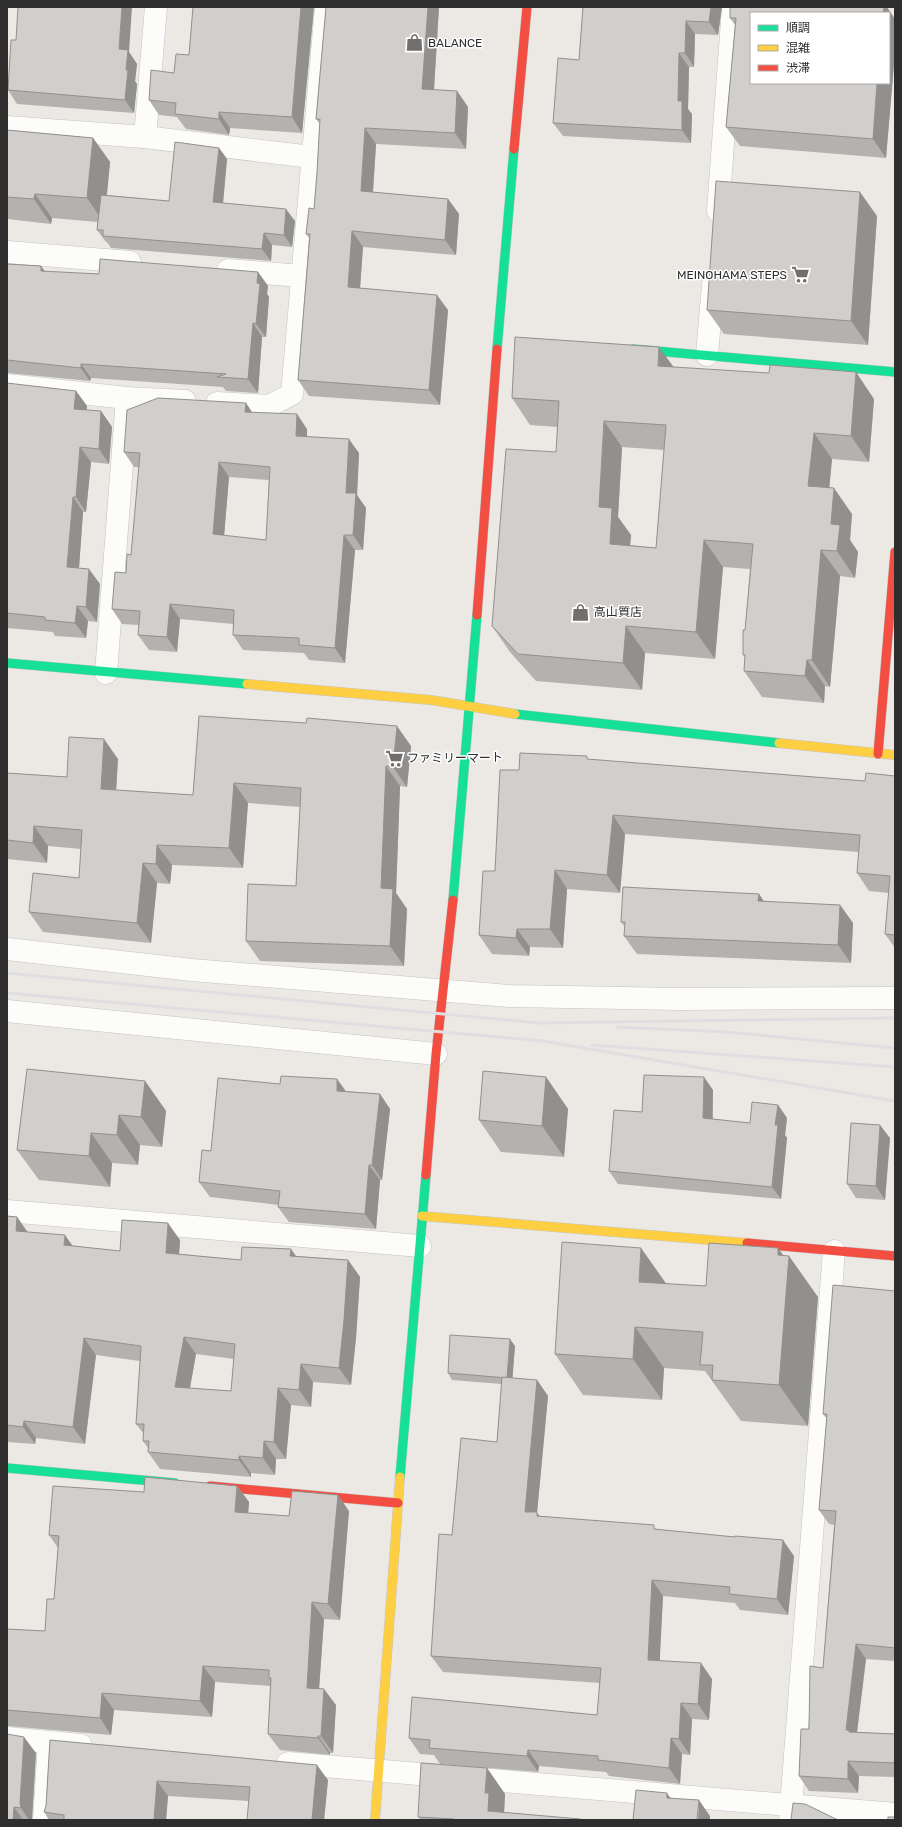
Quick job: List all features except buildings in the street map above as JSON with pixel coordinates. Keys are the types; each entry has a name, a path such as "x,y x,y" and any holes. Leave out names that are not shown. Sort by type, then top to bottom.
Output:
{"street":[{"path":"146,137 156,7"},
{"path":"7,386 127,398 269,406 292,394 301,276 326,7"},
{"path":"375,1820 380,1772 398,1503 422,1216 436,1054 444,991 466,756 502,339 527,7"},
{"path":"717,229 733,7"},
{"path":"7,127 146,137 312,157"},
{"path":"7,252 150,264"},
{"path":"206,268 301,276"},
{"path":"707,356 714,268"},
{"path":"621,348 895,372"},
{"path":"106,673 127,398"},
{"path":"878,754 895,552"},
{"path":"7,663 106,673 430,700 469,708 527,716 895,755"},
{"path":"7,950 192,970 509,996 895,998"},
{"path":"7,1011 436,1054"},
{"path":"7,1211 420,1246"},
{"path":"422,1216 895,1256"},
{"path":"790,1812 834,1251"},
{"path":"7,1468 182,1483"},
{"path":"198,1485 398,1503"},
{"path":"7,1738 104,1747"},
{"path":"44,1820 49,1742"},
{"path":"270,1762 790,1812 895,1814"}],"railway":[{"path":"7,973 539,1023 895,1018"},
{"path":"7,993 543,1041 895,1101"},
{"path":"618,1027 726,1032 895,1048"},
{"path":"592,1045 895,1067"}],"traffic: fast":[{"path":"497,349 514,149"},
{"path":"633,349 895,372"},
{"path":"453,900 477,615"},
{"path":"7,663 247,684"},
{"path":"515,714 779,743"},
{"path":"400,1477 426,1175"},
{"path":"7,1468 175,1483"}],"traffic: slow":[{"path":"247,684 431,700 515,714"},
{"path":"779,743 895,755"},
{"path":"422,1216 747,1243"},
{"path":"375,1820 400,1477"}],"traffic: jam":[{"path":"514,149 527,7"},
{"path":"477,615 497,349"},
{"path":"878,754 895,552"},
{"path":"426,1175 436,1054 453,900"},
{"path":"747,1243 895,1256"},
{"path":"210,1486 398,1503"}],"place":[{"name":"BALANCE","path":"415,43"},
{"name":"MEINOHAMA STEPS","path":"800,275"},
{"name":"高山質店","path":"581,612"},
{"name":"ファミリーマート","path":"394,758"}]}
